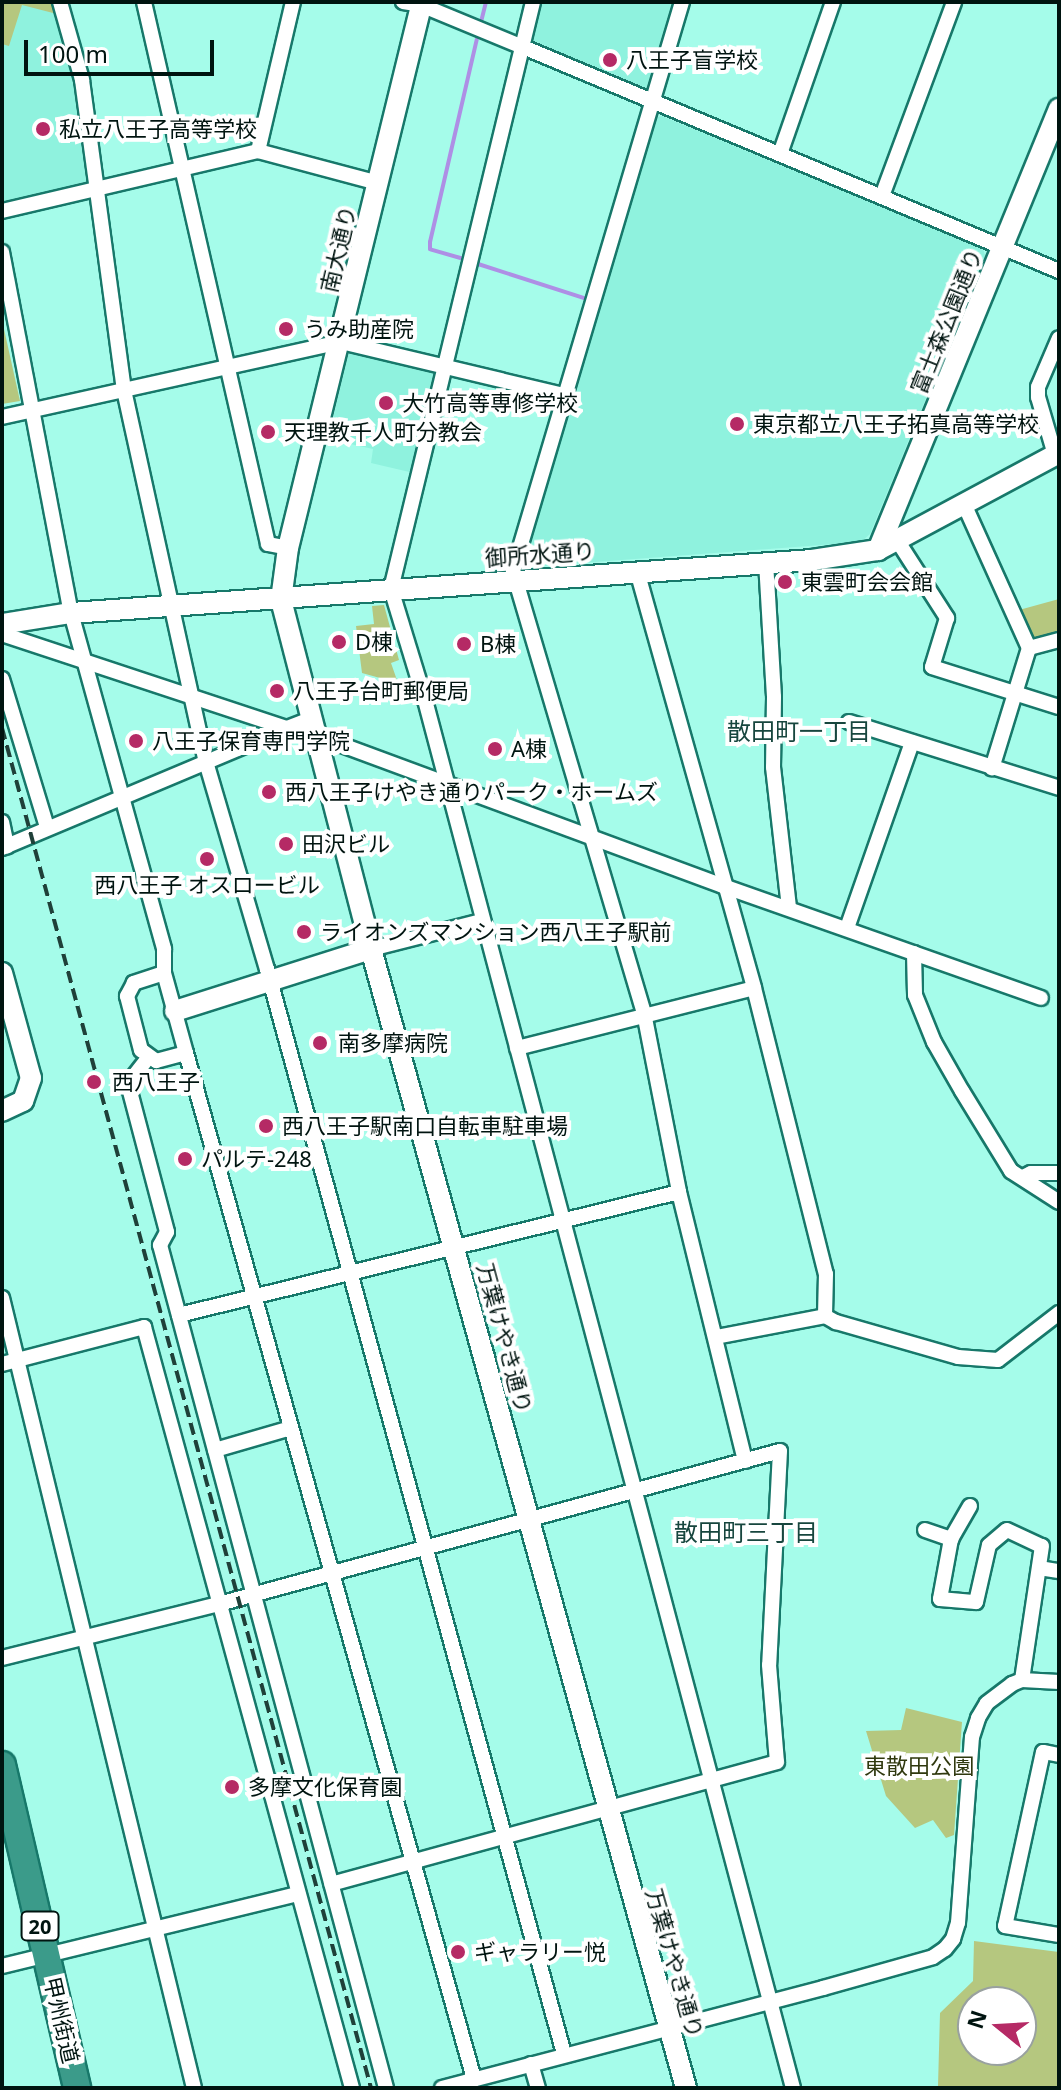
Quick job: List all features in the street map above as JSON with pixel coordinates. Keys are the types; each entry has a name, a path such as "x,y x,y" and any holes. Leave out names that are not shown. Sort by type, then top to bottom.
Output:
{"highway":[{"name":"甲州街道","path":"2,1765 77,2088"}],"street":[{"path":"60,2 82,80 124,390 206,762 271,983 564,2054"},
{"path":"144,2 225,367 268,544 288,548"},
{"path":"258,151 293,2"},
{"path":"533,2 391,589 425,700 444,782 564,1219 793,2088"},
{"path":"682,2 564,395 513,580 644,1013 679,1192 745,1461"},
{"path":"780,154 833,2"},
{"path":"882,196 954,2"},
{"path":"415,3 1059,271"},
{"name":"南大通り","path":"281,600 288,548 341,342 415,3"},
{"name":"富士森公園通り","path":"878,550 1059,109"},
{"path":"2,211 258,151 378,183"},
{"path":"2,252 71,613 164,949 164,973 474,2079"},
{"path":"1057,454 1038,397 1038,387 1059,338"},
{"path":"2,417 341,342 564,395"},
{"name":"御所水通り","path":"2,624 71,613 281,600 766,562 878,550 1057,454"},
{"path":"964,504 1029,648 992,768"},
{"path":"897,540 947,618 932,667 1059,707"},
{"path":"766,562 774,697 773,767 789,908"},
{"path":"637,571 754,988 826,1274 825,1316"},
{"name":"万葉けやき通り","path":"281,600 371,949 530,1519 606,1808 686,2088"},
{"path":"2,634 287,728"},
{"path":"1029,648 1059,640"},
{"path":"2,679 47,827"},
{"path":"849,722 1059,788"},
{"path":"2,822 4,847 287,728 312,727 444,782 723,886 1041,998"},
{"path":"847,928 912,742"},
{"path":"175,1011 371,949 482,921"},
{"path":"914,953 915,995 934,1042 991,1141 1011,1171 1059,1202"},
{"path":"164,973 134,983 127,996 141,1050 156,1061 186,1053"},
{"path":"2,1111 23,1101 31,1078 3,982"},
{"path":"517,1048 644,1013 754,988"},
{"path":"148,1058 128,1084 167,1232 160,1245 251,1595 386,2088"},
{"path":"1023,1177 1031,1173 1059,1173"},
{"path":"179,1315 679,1192"},
{"path":"2,1298 9,1362 84,1637 194,2088"},
{"path":"716,1337 825,1316 836,1322 958,1357 998,1360 1059,1313"},
{"path":"9,1362 144,1327 352,2088"},
{"path":"215,1450 291,1428"},
{"path":"2,1658 219,1604 780,1451 769,1665 777,1762 331,1884"},
{"path":"970,1506 951,1539 940,1599 976,1602 989,1545 1007,1530 1042,1546 1022,1680"},
{"path":"925,1530 951,1539"},
{"path":"1039,1568 1059,1571"},
{"path":"442,2088 933,1957 953,1939 958,1923 972,1737 987,1703 999,1691 1022,1680 1059,1682"},
{"path":"1059,1755 1043,1752 1005,1926 1059,1935"},
{"path":"2,1966 298,1894"},
{"path":"531,2064 538,2088"}],"shaded area":[{"name":"私立八王子高等学校","path":"2,2 53,2 77,81 89,178 85,184 2,204"},
{"name":"八王子盲学校","path":"533,2 682,2 652,101 523,47"},
{"path":"662,116 983,249 985,255 870,534 861,542 529,567 525,563 654,118"},
{"name":"大竹高等専修学校","path":"351,344 444,366 418,474 371,463 373,449 328,439"}],"green space":[{"path":"2,2 53,2 57,14 22,5 9,46 2,44"},
{"path":"2,320 20,401 2,404"},
{"path":"1059,599 1059,635 1035,641 1019,610"},
{"path":"384,605 399,660 391,663 398,683 362,673 356,626 374,624 372,606"},
{"name":"東散田公園","path":"906,1708 962,1722 954,1835 946,1838 933,1820 915,1828 886,1796 866,1731 901,1730"},
{"path":"974,1941 1059,1952 1059,2088 938,2086 940,2013 957,1997 957,2066 1037,2066 1037,1986 968,1986 973,1981"}],"waterway":[{"path":"481,22 486,2"},
{"path":"464,259 430,249 430,242 477,39"},
{"path":"475,263 587,299"}],"railway":[{"path":"2,728 371,2088"}],"place":[{"name":"八王子盲学校","path":"610,60"},
{"name":"私立八王子高等学校","path":"43,129"},
{"name":"うみ助産院","path":"286,329"},
{"name":"大竹高等専修学校","path":"386,403"},
{"name":"東京都立八王子拓真高等学校","path":"737,424"},
{"name":"天理教千人町分教会","path":"268,432"},
{"name":"東雲町会会館","path":"785,582"},
{"name":"D棟","path":"339,642"},
{"name":"B棟","path":"464,644"},
{"name":"八王子台町郵便局","path":"277,691"},
{"name":"八王子保育専門学院","path":"136,741"},
{"name":"A棟","path":"495,749"},
{"name":"西八王子けやき通りパーク・ホームズ","path":"269,792"},
{"name":"田沢ビル","path":"286,844"},
{"name":"西八王子 オスロービル","path":"207,859"},
{"name":"ライオンズマンション西八王子駅前","path":"304,932"},
{"name":"南多摩病院","path":"320,1043"},
{"name":"西八王子","path":"94,1082"},
{"name":"西八王子駅南口自転車駐車場","path":"266,1126"},
{"name":"パルテ-248","path":"185,1159"},
{"name":"多摩文化保育園","path":"232,1787"},
{"name":"ギャラリー悦","path":"458,1952"}],"district":[{"name":"散田町一丁目","path":"799,731"},
{"name":"散田町三丁目","path":"746,1532"}]}
